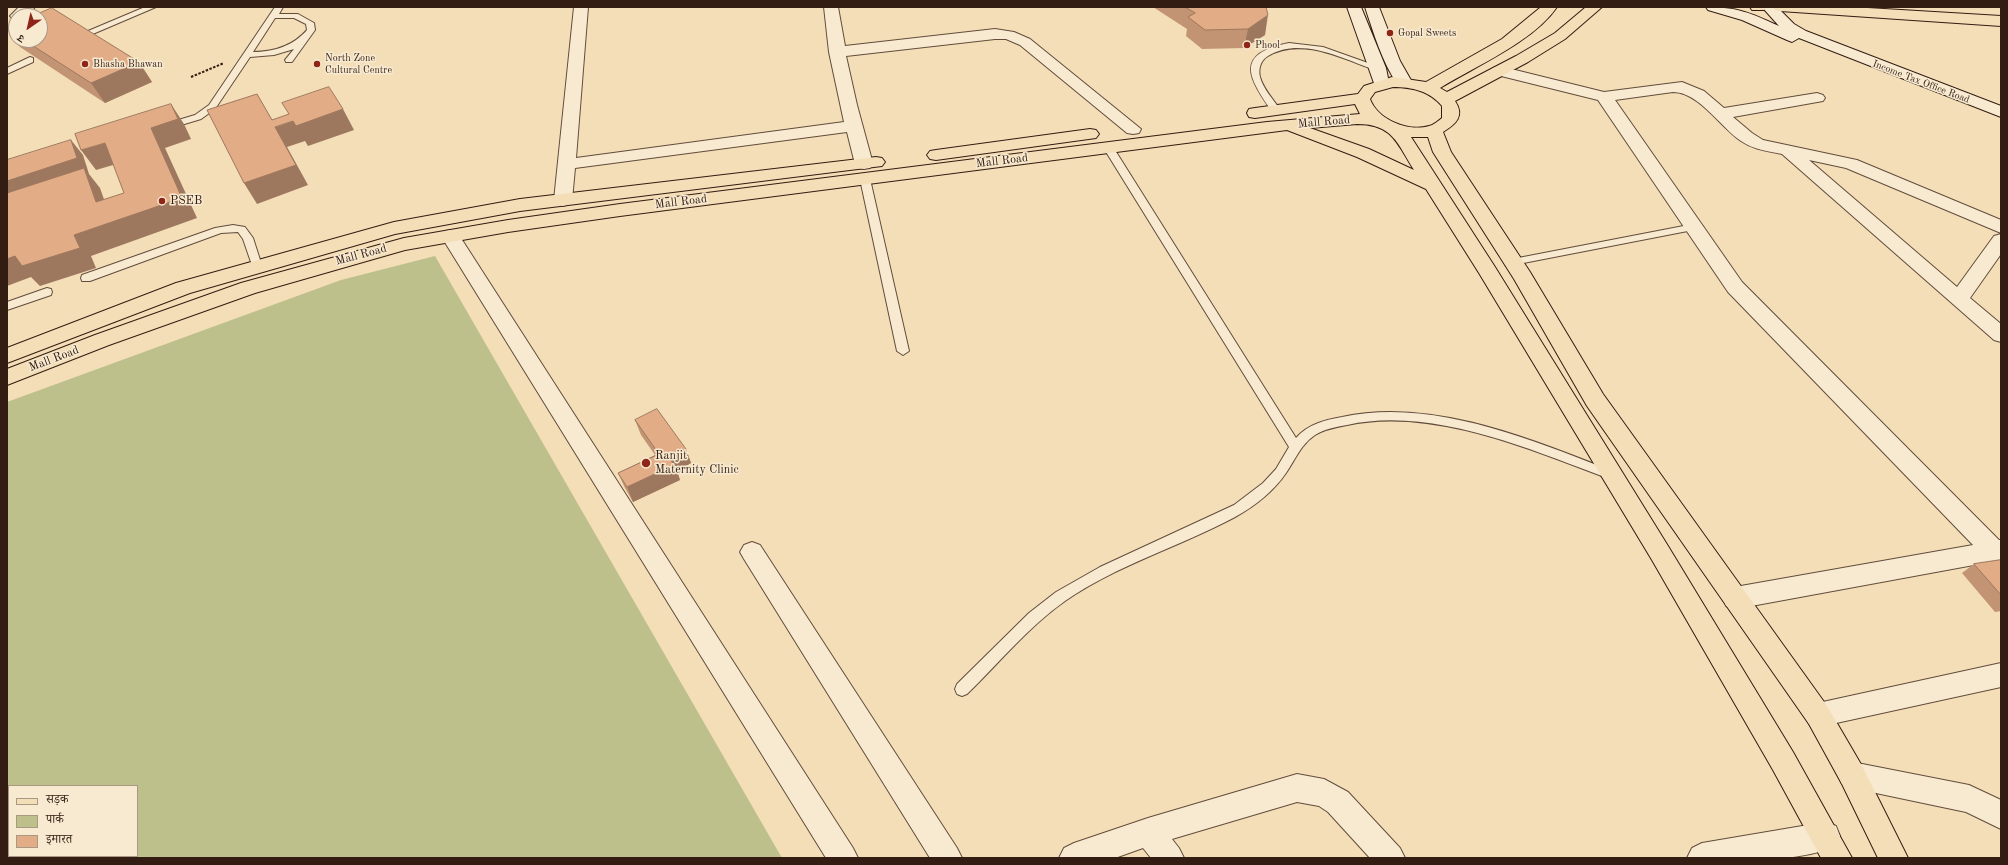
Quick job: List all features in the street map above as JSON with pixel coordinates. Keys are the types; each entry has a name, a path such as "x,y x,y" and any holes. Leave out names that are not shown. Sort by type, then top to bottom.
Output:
{"main road":[{"path":"1428,88 1497,50 1517,37 1550,7"},
{"path":"1446,100 1560,36 1595,7"},
{"path":"1780,7 2001,21"},
{"path":"1991,7 2001,8"},
{"path":"1379,76 1428,88 1446,100 1451,106 1452,114 1450,120 1444,126 1434,130 1410,132 1397,129 1374,119 1367,113 1363,105 1362,98 1365,92 1379,76"},
{"name":"Mall Road","path":"7,356 52,337 183,288 394,228 520,205 563,200 1108,147 1280,118 1362,98"},
{"path":"1280,118 1363,153 1433,185"},
{"name":"Mall Road","path":"7,377 102,340 248,288 404,244 865,171 1016,143 1134,129 1280,118 1374,119"},
{"path":"1397,129 1660,553 1831,847"},
{"path":"1434,130 1442,152 1513,262 1595,400 1818,715 1852,775 1893,858"}],"street":[{"path":"563,200 581,7"},
{"path":"831,7 837,52 853,126 865,171"},
{"path":"1354,7 1379,76"},
{"path":"1372,7 1392,61 1404,82"},
{"path":"1713,7 1747,17 1802,41 1841,51"},
{"path":"1769,7 1789,27 1841,51"},
{"path":"837,52 995,34 1009,35 1025,42 1134,129"},
{"name":"Income Tax Office Road","path":"1841,51 2001,112"},
{"path":"1499,71 1604,97 1682,87 1698,94 1751,142 1789,152 1851,164 2001,227"},
{"path":"1604,97 1735,287 1998,551"},
{"path":"1720,114 1817,98"},
{"path":"566,164 853,126"},
{"path":"1789,152 2001,335"},
{"path":"450,236 843,858"},
{"path":"1959,299 2001,240"},
{"path":"1734,598 1998,551"},
{"path":"752,552 947,858"},
{"path":"1818,715 2001,675"},
{"path":"1852,775 1969,799 2001,815"},
{"path":"1074,858 1148,832 1297,788 1309,789 1324,793 1338,802 1390,858"},
{"path":"1148,832 1169,858"},
{"path":"1702,858 1831,847"}],"lane":[{"path":"85,34 152,7"},
{"path":"158,130 193,119 212,107 279,7"},
{"path":"272,16 295,16 310,23 312,30 289,60"},
{"path":"247,54 283,51 304,40"},
{"path":"1280,118 1257,81 1254,66 1258,60 1275,47 1289,45 1316,48 1379,76"},
{"path":"7,71 30,60"},
{"path":"1108,147 1295,446"},
{"path":"865,171 903,351"},
{"path":"1513,262 1694,227"},
{"path":"86,278 219,230 233,228 241,229 248,238 257,266"},
{"path":"7,306 47,292"},
{"path":"962,689 1040,612 1104,570 1221,519 1251,502 1268,487 1281,470 1295,446 1312,430 1341,420 1370,416 1400,416 1479,430 1513,439 1612,475"}],"path":[{"path":"190,77 247,54"}],"green space":[{"path":"435,256 782,858 7,858 7,402 341,280"}],"building":[{"path":"1185,7 1266,7 1268,15 1248,29 1205,30 1188,17 1195,13"},
{"path":"52,8 139,62 91,83 36,48 48,48 48,10"},
{"path":"329,87 343,109 296,126 293,121 275,127 296,165 244,183 207,110 257,94 272,120 289,114 282,103"},
{"path":"171,104 178,119 151,128 182,198 74,235 80,248 22,266 15,256 7,259 7,193 84,168 96,202 124,193 105,143 81,150 75,134"},
{"path":"71,140 77,158 7,181 7,160"},
{"path":"657,409 686,449 669,457 674,465 627,487 618,473 659,454 635,420"},
{"path":"2001,560 2001,595 1974,564"}],"place":[{"name":"Gopal Sweets","path":"1390,33"},
{"name":"Phool","path":"1247,45"},
{"name":"Bhasha Bhawan","path":"85,64"},
{"name":"North Zone Cultural Centre","path":"317,64"},
{"name":"PSEB","path":"162,201"},
{"name":"Ranjit Maternity Clinic","path":"646,463"}]}
